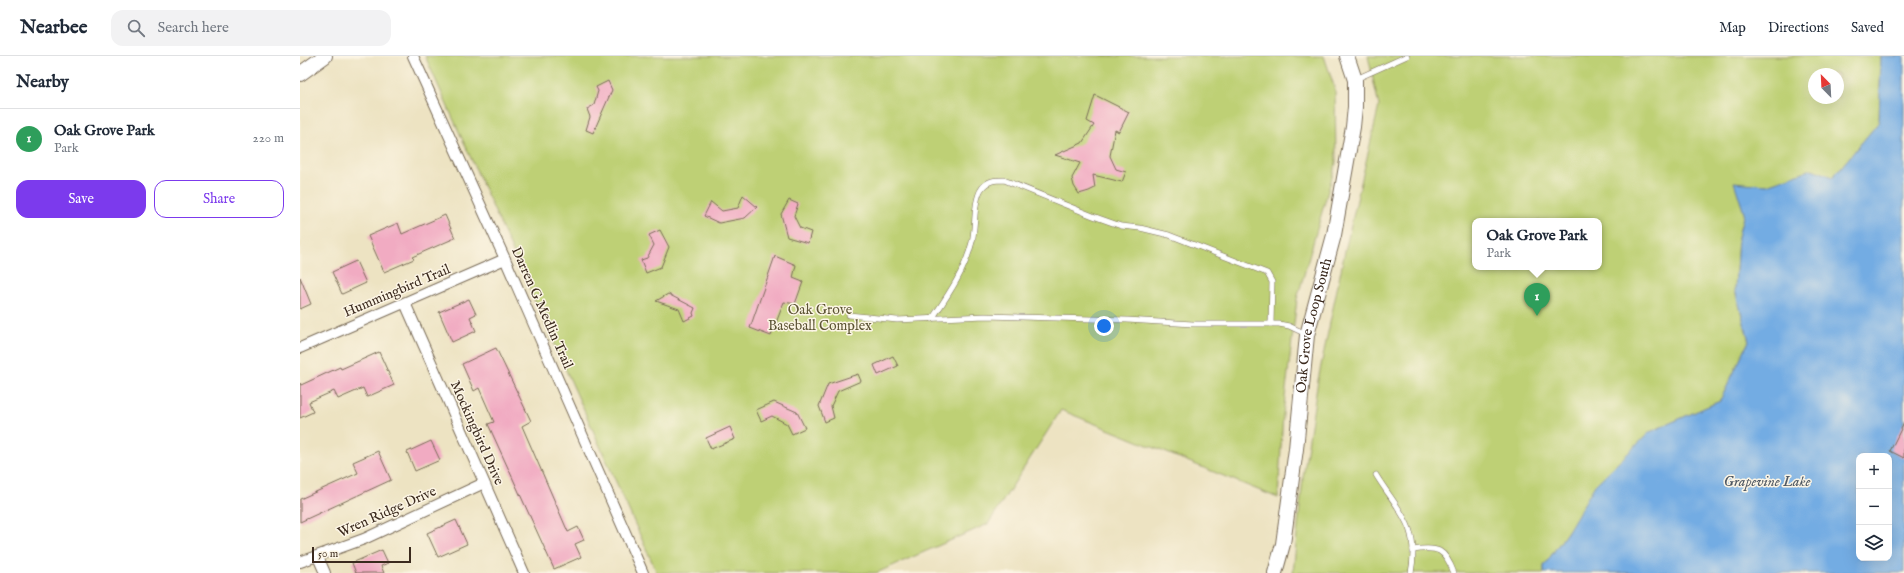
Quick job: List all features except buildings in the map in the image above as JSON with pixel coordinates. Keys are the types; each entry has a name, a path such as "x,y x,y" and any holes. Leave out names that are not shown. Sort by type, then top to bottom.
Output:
{"street":[{"path":"300,74 325,56"},
{"name":"Darren G Medlin Trail","path":"413,56 505,259 643,573"},
{"name":"Oak Grove Loop South","path":"1275,573 1283,544 1296,449 1307,335 1334,235 1356,107 1355,80 1347,56"},
{"name":"Hummingbird Trail","path":"300,348 505,259"},
{"name":"Mockingbird Drive","path":"406,303 524,573"},
{"name":"Wren Ridge Drive","path":"300,562 364,540 484,483"},
{"path":"318,557 325,573"}],"lane":[{"path":"1355,80 1407,56"},
{"path":"932,319 965,265 973,242 978,200 982,188 991,180 1004,180 1121,226 1140,228 1169,235 1267,273 1272,282 1271,324"},
{"path":"849,315 897,320 985,316 1127,320 1193,324 1271,324 1289,326 1307,335"},
{"path":"1376,475 1402,512 1412,536 1413,550 1411,573"},
{"path":"1413,550 1427,548 1438,550 1448,558 1454,573"}],"green space":[{"name":"Oak Grove Baseball Complex","path":"425,56 1324,56 1335,89 1336,163 1297,299 1283,414 1278,498 1061,410 988,524 876,573 657,573"},
{"path":"1368,56 1881,56 1879,122 1833,177 1812,169 1767,185 1735,183 1744,213 1738,237 1735,290 1749,341 1720,401 1650,432 1568,531 1544,566 1544,573 1293,573 1303,478 1318,380 1345,251 1379,106"}],"water":[{"name":"Grapevine Lake","path":"1881,56 1904,56 1904,573 1544,573 1544,566 1568,531 1595,485 1650,432 1720,401 1749,341 1735,290 1738,237 1744,213 1734,182 1767,185 1812,169 1833,177 1879,122"}],"place":[{"name":"Oak Grove Park","path":"1537,316"}]}
